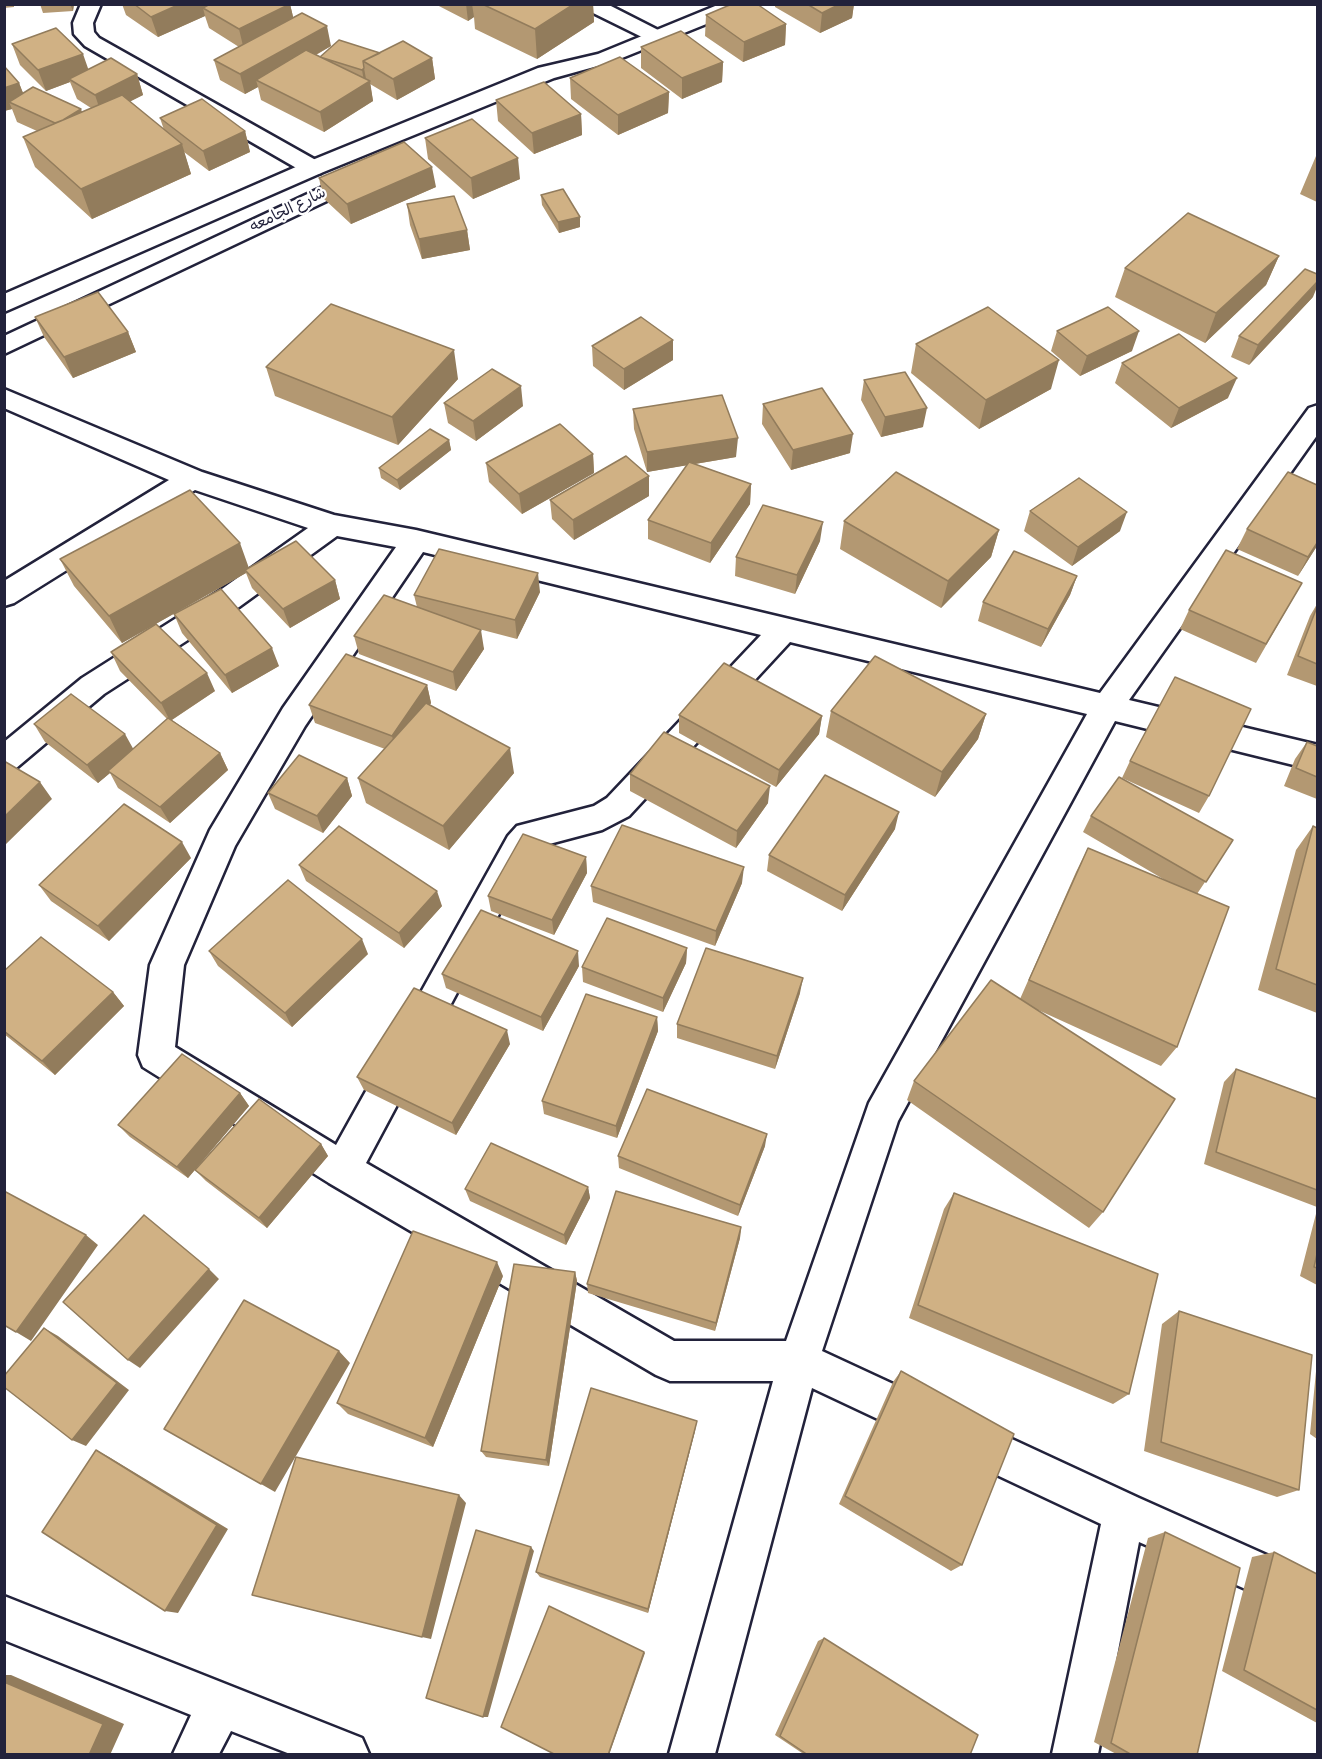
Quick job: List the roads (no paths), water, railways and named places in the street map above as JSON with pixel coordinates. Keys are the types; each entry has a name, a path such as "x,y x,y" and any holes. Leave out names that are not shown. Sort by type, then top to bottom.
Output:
{"street":[{"path":"91,4 83,24 84,34 92,42 313,168"},
{"path":"590,4 657,37"},
{"name":"شارع الجامعه","path":"4,304 313,168 546,73 604,58 739,4"},
{"name":"شارع الجامعه","path":"435,142 561,84 604,58"},
{"name":"شارع الجامعه","path":"4,346 382,166"},
{"path":"4,398 192,478 332,525 416,540 1317,758"},
{"path":"692,1755 799,1361 882,1114 1107,707 1317,414"},
{"path":"4,595 192,478"},
{"path":"10,748 93,686 229,599 332,525"},
{"path":"416,540 294,717 221,840 167,965 156,1056 342,1170 670,1362 799,1361 1124,1513 1317,1600"},
{"path":"342,1170 519,846 528,836 602,817 618,807 784,629"},
{"path":"1075,1755 1124,1513"},
{"path":"4,1618 346,1755"},
{"path":"196,1755 220,1704"}]}
